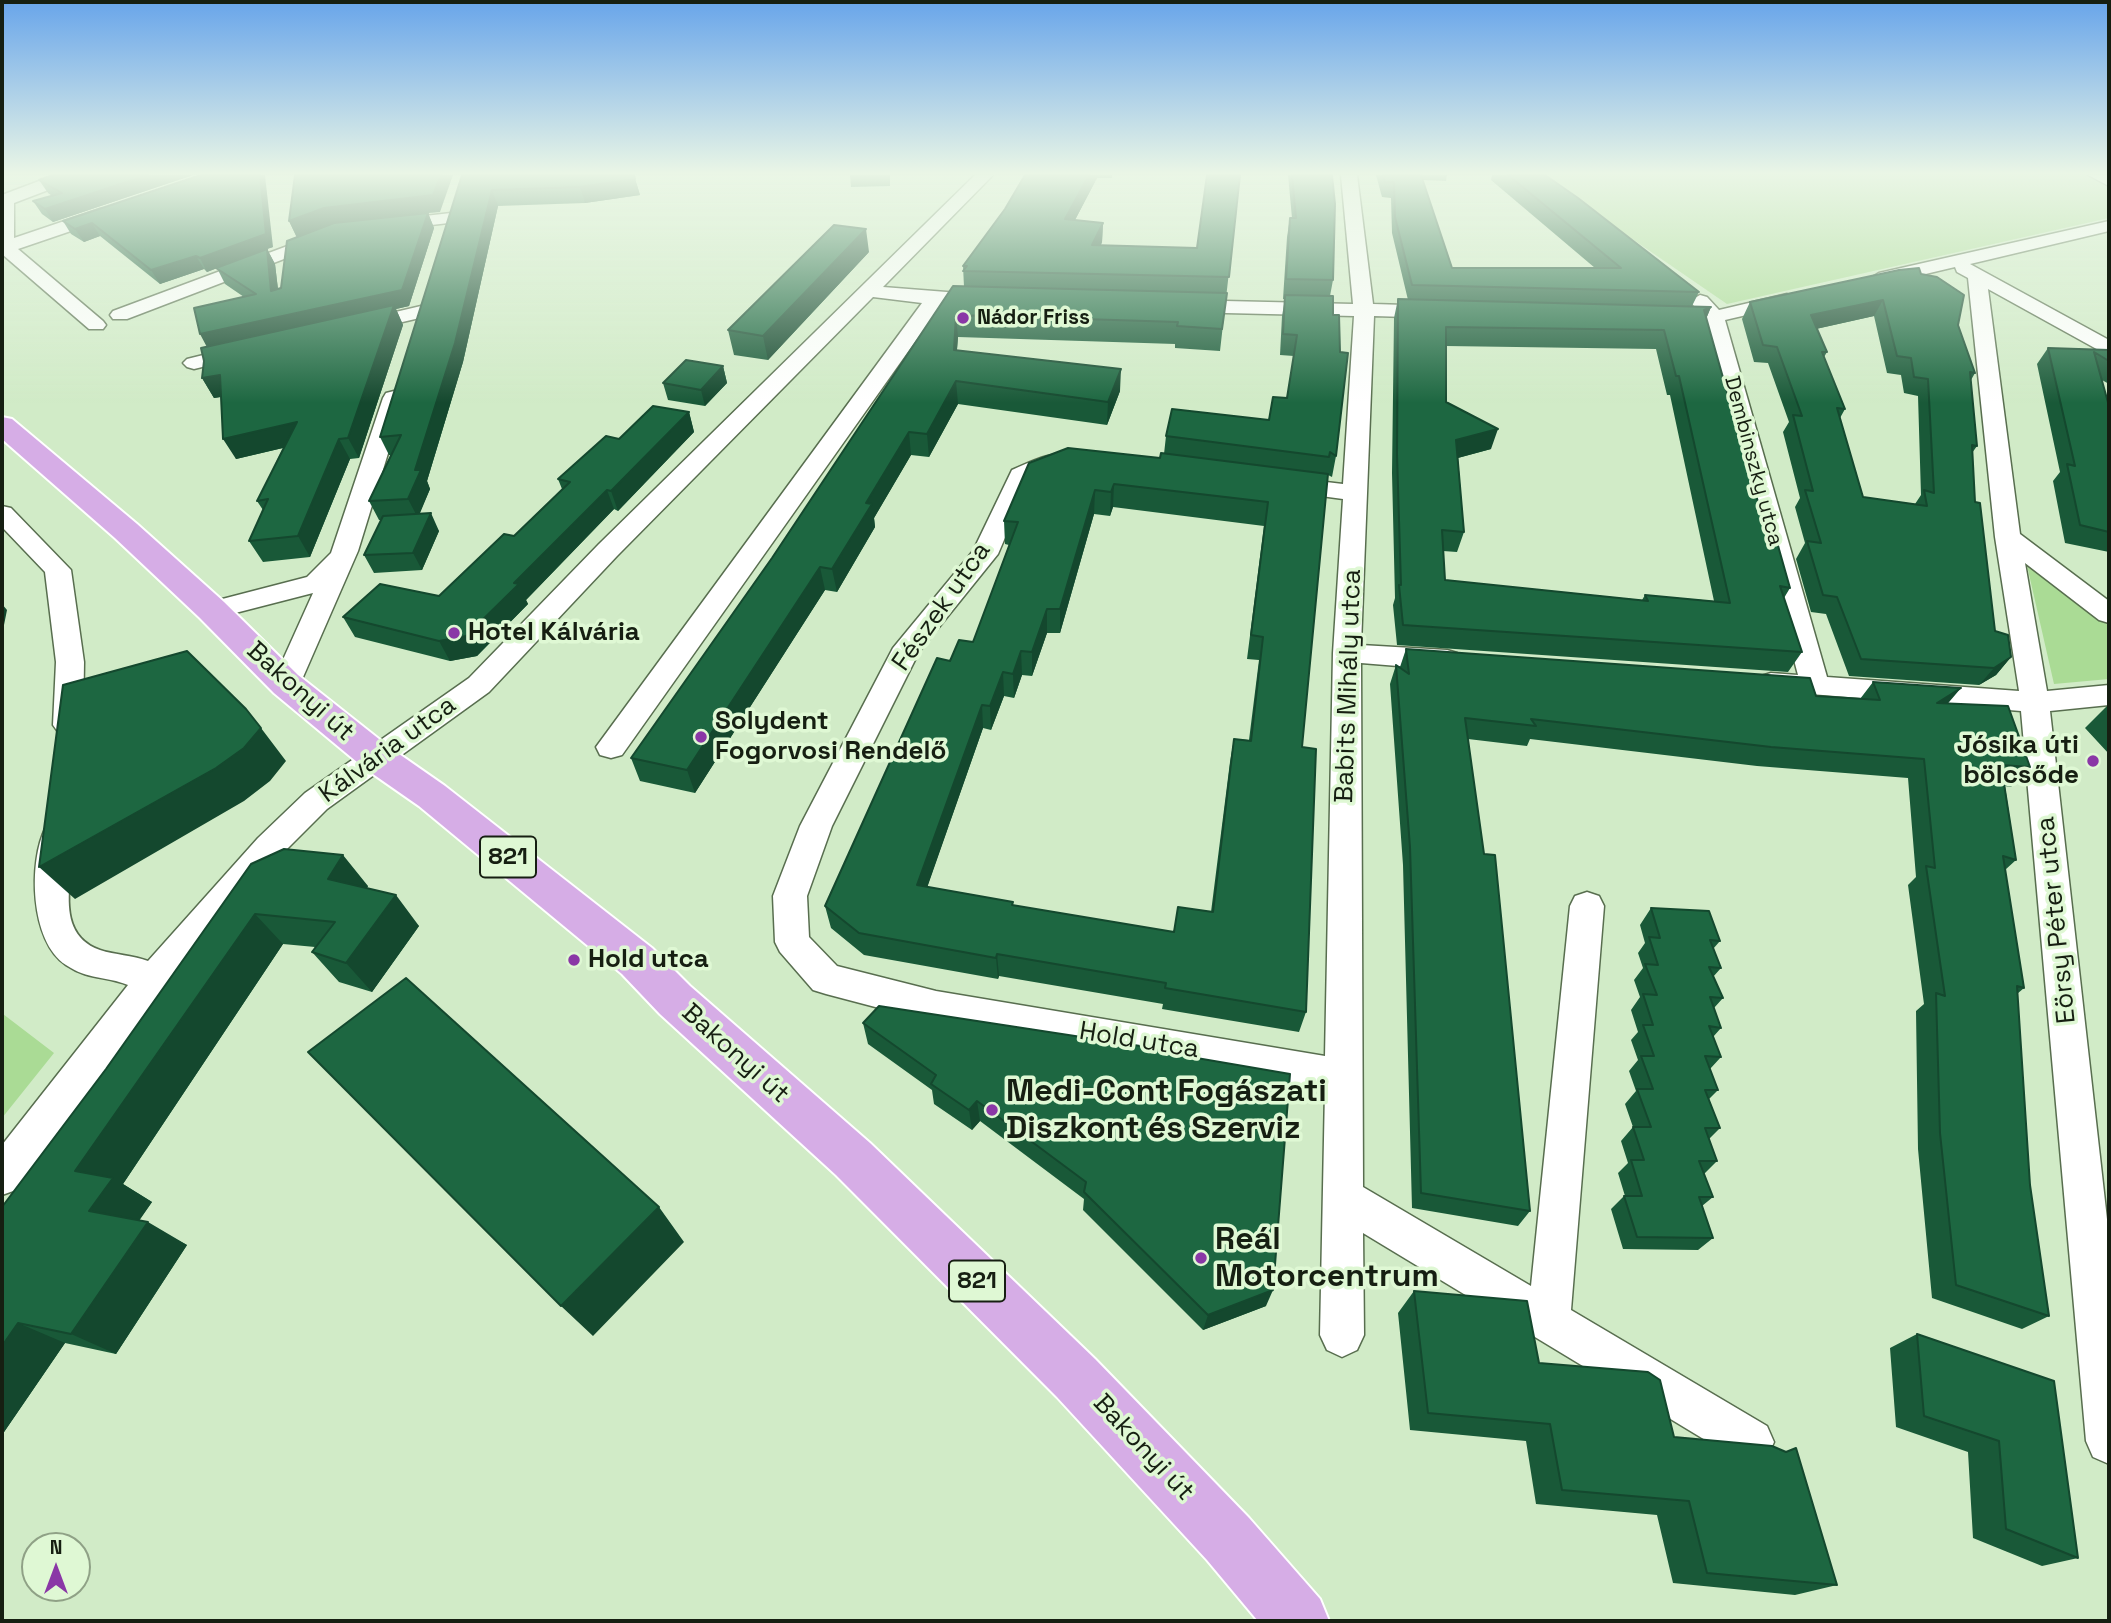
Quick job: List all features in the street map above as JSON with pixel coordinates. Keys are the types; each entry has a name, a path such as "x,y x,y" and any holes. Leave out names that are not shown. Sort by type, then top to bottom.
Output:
{"main road":[{"name":"Bakonyi út","path":"2,425 126,531 212,610 286,684 376,757 432,796 637,961 675,1000 853,1159 1076,1378 1228,1539 1298,1621"}],"street":[{"path":"9,251 96,325"},
{"path":"120,315 287,251"},
{"name":"Kálvária utca","path":"2,1176 152,981 268,847 316,801 479,685 608,550 868,291 912,251"},
{"name":"Babits Mihály utca","path":"1342,1335 1347,653 1364,310 1357,251"},
{"path":"1860,284 1965,269 2026,251"},
{"path":"1965,269 2109,348"},
{"name":"Eörsy Péter utca","path":"1965,269 2035,702 2109,1441"},
{"path":"1684,287 1714,317"},
{"path":"412,338 428,288"},
{"path":"868,291 935,299 1004,301"},
{"path":"1644,316 1714,317 1807,296"},
{"path":"611,747 935,299"},
{"path":"1170,305 1462,312"},
{"path":"341,330 421,312"},
{"name":"Dembinszky utca","path":"1714,317 1815,686"},
{"path":"194,363 261,348"},
{"path":"286,684 345,551 400,378"},
{"name":"Fészek utca","path":"790,896 816,826 907,648 985,554 1020,475 1049,463 1083,457 1096,459"},
{"path":"1261,481 1356,493"},
{"path":"2,513 58,570 70,662 67,754"},
{"path":"2007,537 2109,614"},
{"path":"212,610 271,597 316,583 345,551"},
{"path":"1347,653 1471,662"},
{"path":"1746,681 2035,702 2109,695"},
{"path":"62,806 52,870 53,910 59,933 69,950 91,963 130,969 152,981"},
{"name":"Hold utca","path":"790,896 792,942 826,979 936,1007 1342,1076"},
{"path":"1549,1321 1587,906"},
{"path":"1343,1198 1751,1442"}],"green space":[{"path":"1649,251 1964,251 1727,304"},
{"path":"2026,561 2109,626 2109,679 2054,684"},
{"path":"2,1015 54,1053 2,1118"}],"building":[{"path":"127,251 220,251 200,258 196,256 151,270"},
{"path":"267,251 271,291 281,288 286,251 415,251 402,290 200,334 194,308 256,294 216,268"},
{"path":"438,251 477,251 455,343 415,470 421,470 408,499 369,501 401,435 380,437"},
{"path":"808,251 845,251 763,336 728,330"},
{"path":"974,251 1232,251 1229,277 963,271 967,266 963,266"},
{"path":"1288,251 1334,251 1333,280 1286,279"},
{"path":"1403,251 1446,251 1452,268 1621,268 1600,251 1646,251 1699,292 1412,285"},
{"path":"1919,268 1921,274 1937,277 1964,295 1958,325 1975,373 1970,372 1977,446 1972,445 1975,502 1980,503 1995,631 2008,635 2011,657 1994,668 1861,659 1837,597 1823,595 1807,541 1821,543 1805,490 1813,491 1793,415 1802,416 1777,347 1763,345 1750,302","holes":["1883,300 1897,356 1911,358 1914,377 1928,379 1934,493 1924,490 1927,506 1863,497 1837,408 1845,409 1822,352 1827,352 1811,315"]},
{"path":"953,286 1227,293 1222,329 1177,326 1178,322 956,315 954,350 1121,369 1108,402 956,381 927,434 909,432 866,503 872,504 832,569 820,567 687,770 631,758 772,558"},
{"path":"1285,295 1333,296 1333,315 1339,315 1340,352 1348,353 1336,456 1330,452 1329,457 1166,436 1172,409 1269,420 1273,397 1287,398 1297,335 1283,334"},
{"path":"1398,299 1711,307 1704,310 1767,534 1775,535 1790,588 1780,586 1802,652 1403,625 1399,585","holes":["1446,327 1664,330 1676,376 1679,376 1730,603 1645,595 1648,601 1445,580 1442,530 1464,532 1456,440 1498,429 1446,402"]},
{"path":"394,305 348,438 339,439 298,536 249,541 268,499 257,501 297,422 223,439 220,375 202,378 204,361 201,348"},
{"path":"2048,348 2109,350 2109,361 2094,352 2109,406 2109,532 2080,525 2067,464 2075,466"},
{"path":"686,360 723,366 701,390 663,383"},
{"path":"653,406 689,412 514,583 519,584 466,636 439,641 343,617 380,584 439,596 504,534 514,536 570,482 558,479 606,436 619,439"},
{"path":"1068,448 1160,458 1161,453 1328,474 1302,747 1316,749 1306,1012 1165,988 1166,983 997,954 996,958 859,933 825,906 937,658 950,661 959,640 973,642 1018,522 1004,521 1029,463","holes":["1114,484 1268,502 1251,635 1263,637 1251,741 1234,739 1213,912 1178,907 1174,932 1012,905 1013,902 917,885 982,705 990,706 1003,672 1013,674 1021,651 1032,652 1047,609 1060,609 1095,490 1111,492"]},
{"path":"431,513 413,553 364,555 383,516"},
{"path":"1406,649 1810,678 1816,696 1880,700 1873,682 1961,688 1937,703 2008,706 2030,767 2001,765 2016,860 2003,856 2024,988 2017,986 2030,1185 2049,1316 1956,1285 1940,1133 1936,993 1945,996 1926,866 1935,868 1924,759 1771,747 1531,719 1536,726 1465,718 1484,854 1495,855 1530,1211 1421,1193 1410,847 1396,665 1409,674"},
{"path":"187,651 246,709 261,728 244,748 216,768 39,867 63,685"},
{"path":"284,849 343,855 328,879 396,895 346,963 312,952 335,922 255,914 75,1171 113,1178 89,1211 148,1222 71,1334 18,1323 2,1346 2,1207 106,1069 251,864"},
{"path":"1651,908 1709,911 1720,941 1710,940 1721,968 1709,967 1723,998 1710,997 1721,1028 1709,1026 1721,1057 1705,1056 1718,1090 1705,1090 1720,1128 1705,1128 1717,1161 1699,1161 1713,1197 1699,1197 1713,1238 1637,1237 1624,1196 1642,1196 1631,1160 1644,1160 1633,1127 1651,1127 1637,1089 1653,1089 1641,1056 1654,1056 1643,1025 1653,1025 1643,994 1657,995 1645,964 1658,965 1649,937 1660,938"},
{"path":"406,978 659,1207 561,1306 308,1052"},
{"path":"879,1006 1186,1053 1185,1056 1290,1074 1273,1290 1208,1315 1084,1192 1086,1182 977,1101 969,1110 931,1084 936,1075 863,1023"},
{"path":"1414,1291 1527,1301 1539,1363 1648,1372 1660,1380 1674,1437 1772,1446 1786,1452 1796,1448 1837,1585 1707,1573 1689,1501 1562,1490 1550,1424 1428,1413"},
{"path":"1917,1334 2054,1381 2078,1558 2006,1529 1999,1441 1924,1416"}],"place":[{"name":"Nádor Friss","path":"963,318"},
{"name":"Hotel Kálvária","path":"454,633"},
{"name":"Solydent Fogorvosi Rendelő","path":"701,737"},
{"name":"Jósika úti bölcsőde","path":"2093,761"},
{"name":"Hold utca","path":"574,960"},
{"name":"Medi-Cont Fogászati Diszkont és Szerviz","path":"992,1110"},
{"name":"Reál Motorcentrum","path":"1201,1258"}]}
